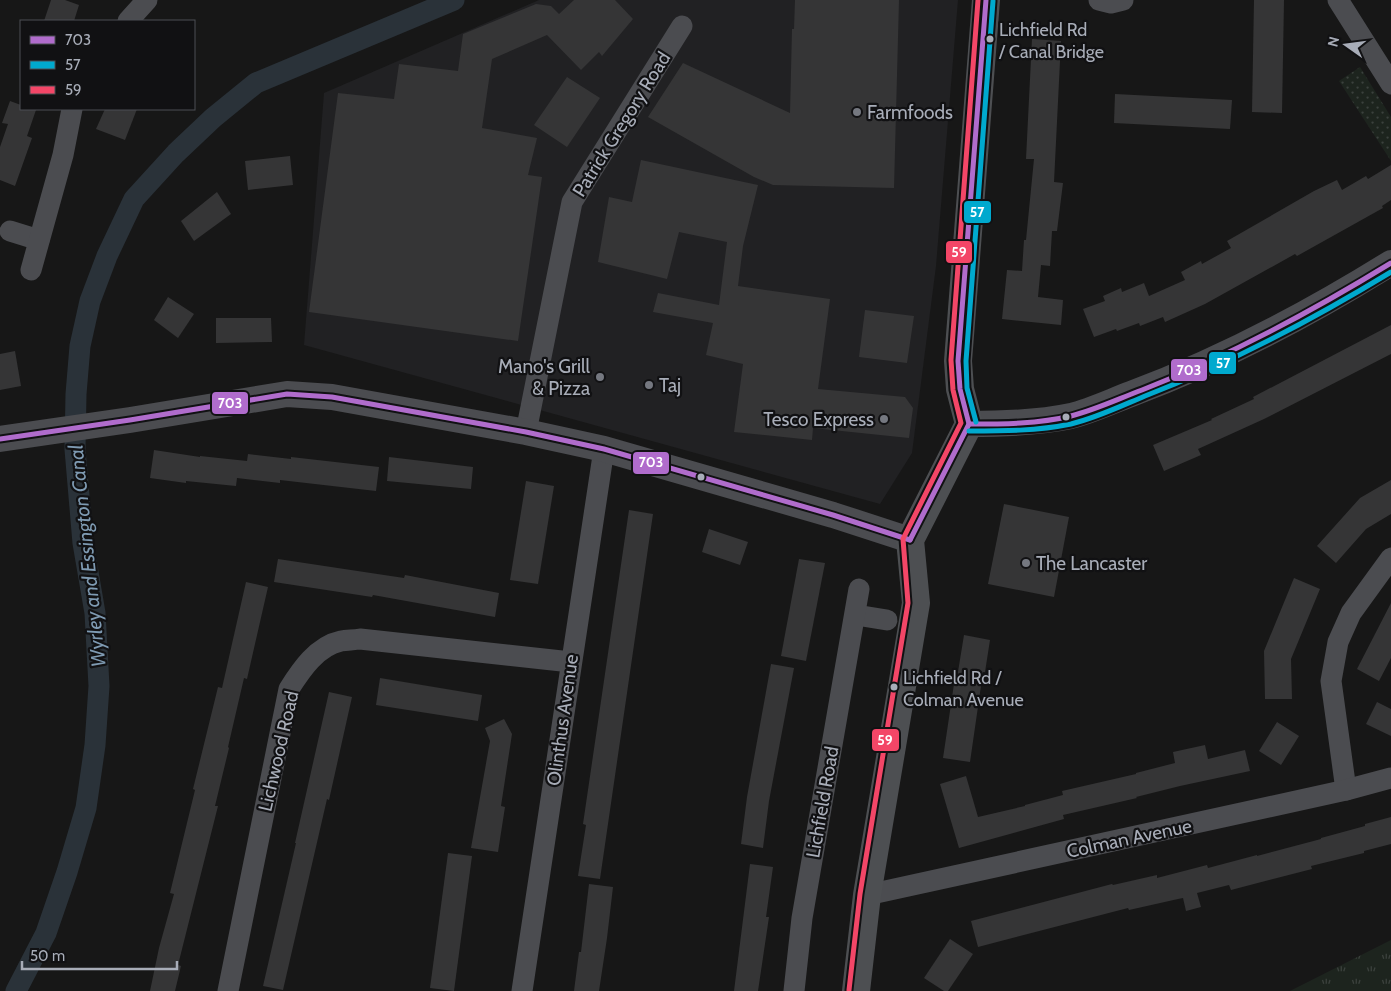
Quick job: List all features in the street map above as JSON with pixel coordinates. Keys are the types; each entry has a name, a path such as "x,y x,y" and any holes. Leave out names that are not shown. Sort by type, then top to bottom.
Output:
{"main road":[{"path":"856,991 867,895 916,603 910,540 969,424 960,389 958,361 986,0"}],"street":[{"path":"129,20 147,0"},
{"path":"1099,0 1111,3 1123,0"},
{"path":"1338,0 1391,84"},
{"name":"Patrick Gregory Road","path":"526,432 572,202 682,26"},
{"path":"31,270 62,155 72,110"},
{"path":"10,231 39,240"},
{"path":"969,424 1002,424 1072,416 1149,387 1240,347 1391,263"},
{"path":"0,439 287,394 332,397 526,432 604,449 833,515 910,540"},
{"name":"Olinthus Avenue","path":"522,991 604,449"},
{"path":"1346,790 1331,681 1338,642 1351,613 1391,558"},
{"name":"Lichfield Road","path":"794,991 802,918 859,590"},
{"path":"856,614 887,620"},
{"name":"Lichwood Road","path":"228,991 289,689 304,666 321,651 339,641 360,639 571,662"},
{"name":"Colman Avenue","path":"867,895 1346,790 1391,778"}],"shaded area":[{"path":"539,0 958,0 936,266 912,453 880,504 304,345 324,93"}],"green space":[{"path":"1360,67 1391,117 1391,161 1339,81"},
{"path":"1391,940 1391,991 1290,991"}],"building":[{"path":"51,0 65,0 79,5 74,20 44,20"},
{"path":"574,0 615,0 633,19 602,56 599,52 581,70 547,35 492,59 482,128 537,138 528,175 542,177 518,341 309,312 338,93 394,99 399,64 458,71 463,34 536,4 551,6 559,14"},
{"path":"795,0 899,0 894,188 773,185 754,177 648,117 683,63 790,113 792,29 794,29"},
{"path":"1254,0 1284,0 1282,113 1252,112"},
{"path":"1032,39 1061,41 1054,182 1063,183 1057,231 1052,231 1050,266 1041,265 1038,297 1063,300 1061,325 1002,319 1007,270 1022,271 1024,240 1026,240 1034,159 1026,159"},
{"path":"567,77 600,98 567,147 534,125"},
{"path":"1115,94 1232,100 1230,129 1114,123"},
{"path":"10,101 20,105 20,110 36,110 27,136 32,138 15,186 0,180 0,147 8,124 2,123"},
{"path":"105,110 137,110 125,140 96,129"},
{"path":"290,156 293,185 248,190 245,161"},
{"path":"641,160 758,185 743,246 738,286 830,299 818,389 905,397 913,408 909,438 813,428 812,440 734,432 743,364 706,355 713,323 653,312 658,293 719,305 727,242 679,232 667,279 598,262 609,197 632,202"},
{"path":"1391,165 1391,200 1382,206 1383,208 1297,256 1295,254 1205,304 1165,322 1163,317 1140,326 1139,323 1094,337 1083,309 1105,301 1103,296 1121,288 1122,292 1144,283 1149,296 1185,280 1181,272 1201,261 1202,264 1231,248 1227,241 1314,191 1337,180 1342,190 1366,176 1368,179"},
{"path":"217,192 231,214 194,241 181,221"},
{"path":"168,297 194,314 178,338 154,320"},
{"path":"865,310 914,316 907,363 859,357"},
{"path":"216,318 271,318 272,342 216,343"},
{"path":"1391,325 1391,354 1264,419 1198,449 1201,455 1164,471 1153,445 1212,420 1254,399 1253,397"},
{"path":"15,351 21,386 0,390 0,354"},
{"path":"154,450 200,457 247,461 248,454 379,467 376,491 280,480 280,483 237,478 236,486 186,481 186,483 150,478"},
{"path":"389,457 473,467 471,489 387,481"},
{"path":"1391,480 1391,514 1366,529 1336,563 1317,546 1360,498"},
{"path":"526,481 554,486 538,584 510,580"},
{"name":"The Lancaster","path":"1004,504 1069,517 1054,597 988,584"},
{"path":"629,510 653,514 600,879 578,876 586,825 583,824"},
{"path":"709,529 748,542 740,565 702,552"},
{"path":"278,559 404,578 405,575 499,593 495,617 373,595 372,597 274,582"},
{"path":"799,559 825,563 806,661 781,656"},
{"path":"1294,578 1320,589 1291,659 1292,699 1265,699 1264,651"},
{"path":"246,582 268,587 247,679 244,678 228,747 215,806 218,806 178,965 181,966 175,991 150,991 159,948 174,894 170,893 195,790 193,789 218,687 222,688"},
{"path":"1391,603 1391,658 1379,681 1357,669"},
{"path":"964,635 990,640 985,672 983,672 970,762 943,758 954,684 956,684"},
{"path":"771,664 794,668 769,801 763,848 741,844 747,797"},
{"path":"380,678 482,695 478,721 376,705"},
{"path":"329,692 352,697 283,990 263,986"},
{"path":"1377,702 1391,709 1391,736 1366,724"},
{"path":"504,719 512,734 501,806 505,807 498,852 471,848 490,741 485,728"},
{"path":"1277,722 1299,736 1281,765 1259,751"},
{"path":"1205,745 1208,759 1245,750 1250,771 1063,815 1064,819 959,848 940,784 966,776 978,817 1063,795 1062,791 1175,763 1173,752"},
{"path":"1391,817 1391,844 1364,851 1364,853 1311,866 1312,869 1231,890 1229,885 1197,893 1201,907 1186,911 1183,898 1129,910 1128,908 978,947 971,921 1112,884 1157,875 1157,878 1207,865 1208,868 1257,856 1321,839"},
{"path":"448,853 472,856 454,991 430,988"},
{"path":"750,864 773,867 766,917 769,917 758,991 734,991"},
{"path":"589,884 613,887 607,938 599,991 574,991 579,952 581,952"},
{"path":"950,939 973,954 948,991 944,991 924,978"}],"waterway":[{"name":"Wyrley and Essington Canal","path":"16,991 46,933 67,872 86,808 95,745 99,686 95,613 83,543 75,449 76,394 80,346 90,301 107,256 134,199 176,153 213,118 256,83 454,0"}],"transit line":[{"name":"59","path":"849,990 860,894 908,603 903,539 961,423 953,390 951,360 978,0"},
{"name":"703","path":"910,540 969,424 960,389 958,361 986,0"},
{"name":"57","path":"976,422 967,388 966,361 993,1"},
{"name":"703","path":"969,424 1008,424 1046,421 1098,408 1238,348 1331,299 1391,263"},
{"name":"57","path":"969,431 1046,428 1071,424 1099,415 1177,383 1271,340 1391,272"},
{"name":"703","path":"0,439 287,394 332,397 526,432 604,449 833,515 910,540"}],"place":[{"name":"Lichfield Rd / Canal Bridge","path":"990,39"},
{"name":"Farmfoods","path":"857,112"},
{"name":"Mano's Grill & Pizza","path":"600,377"},
{"name":"Taj","path":"649,385"},
{"name":"Tesco Express","path":"884,419"},
{"name":"The Lancaster","path":"1026,563"},
{"name":"Lichfield Rd / Colman Avenue","path":"894,687"}]}
